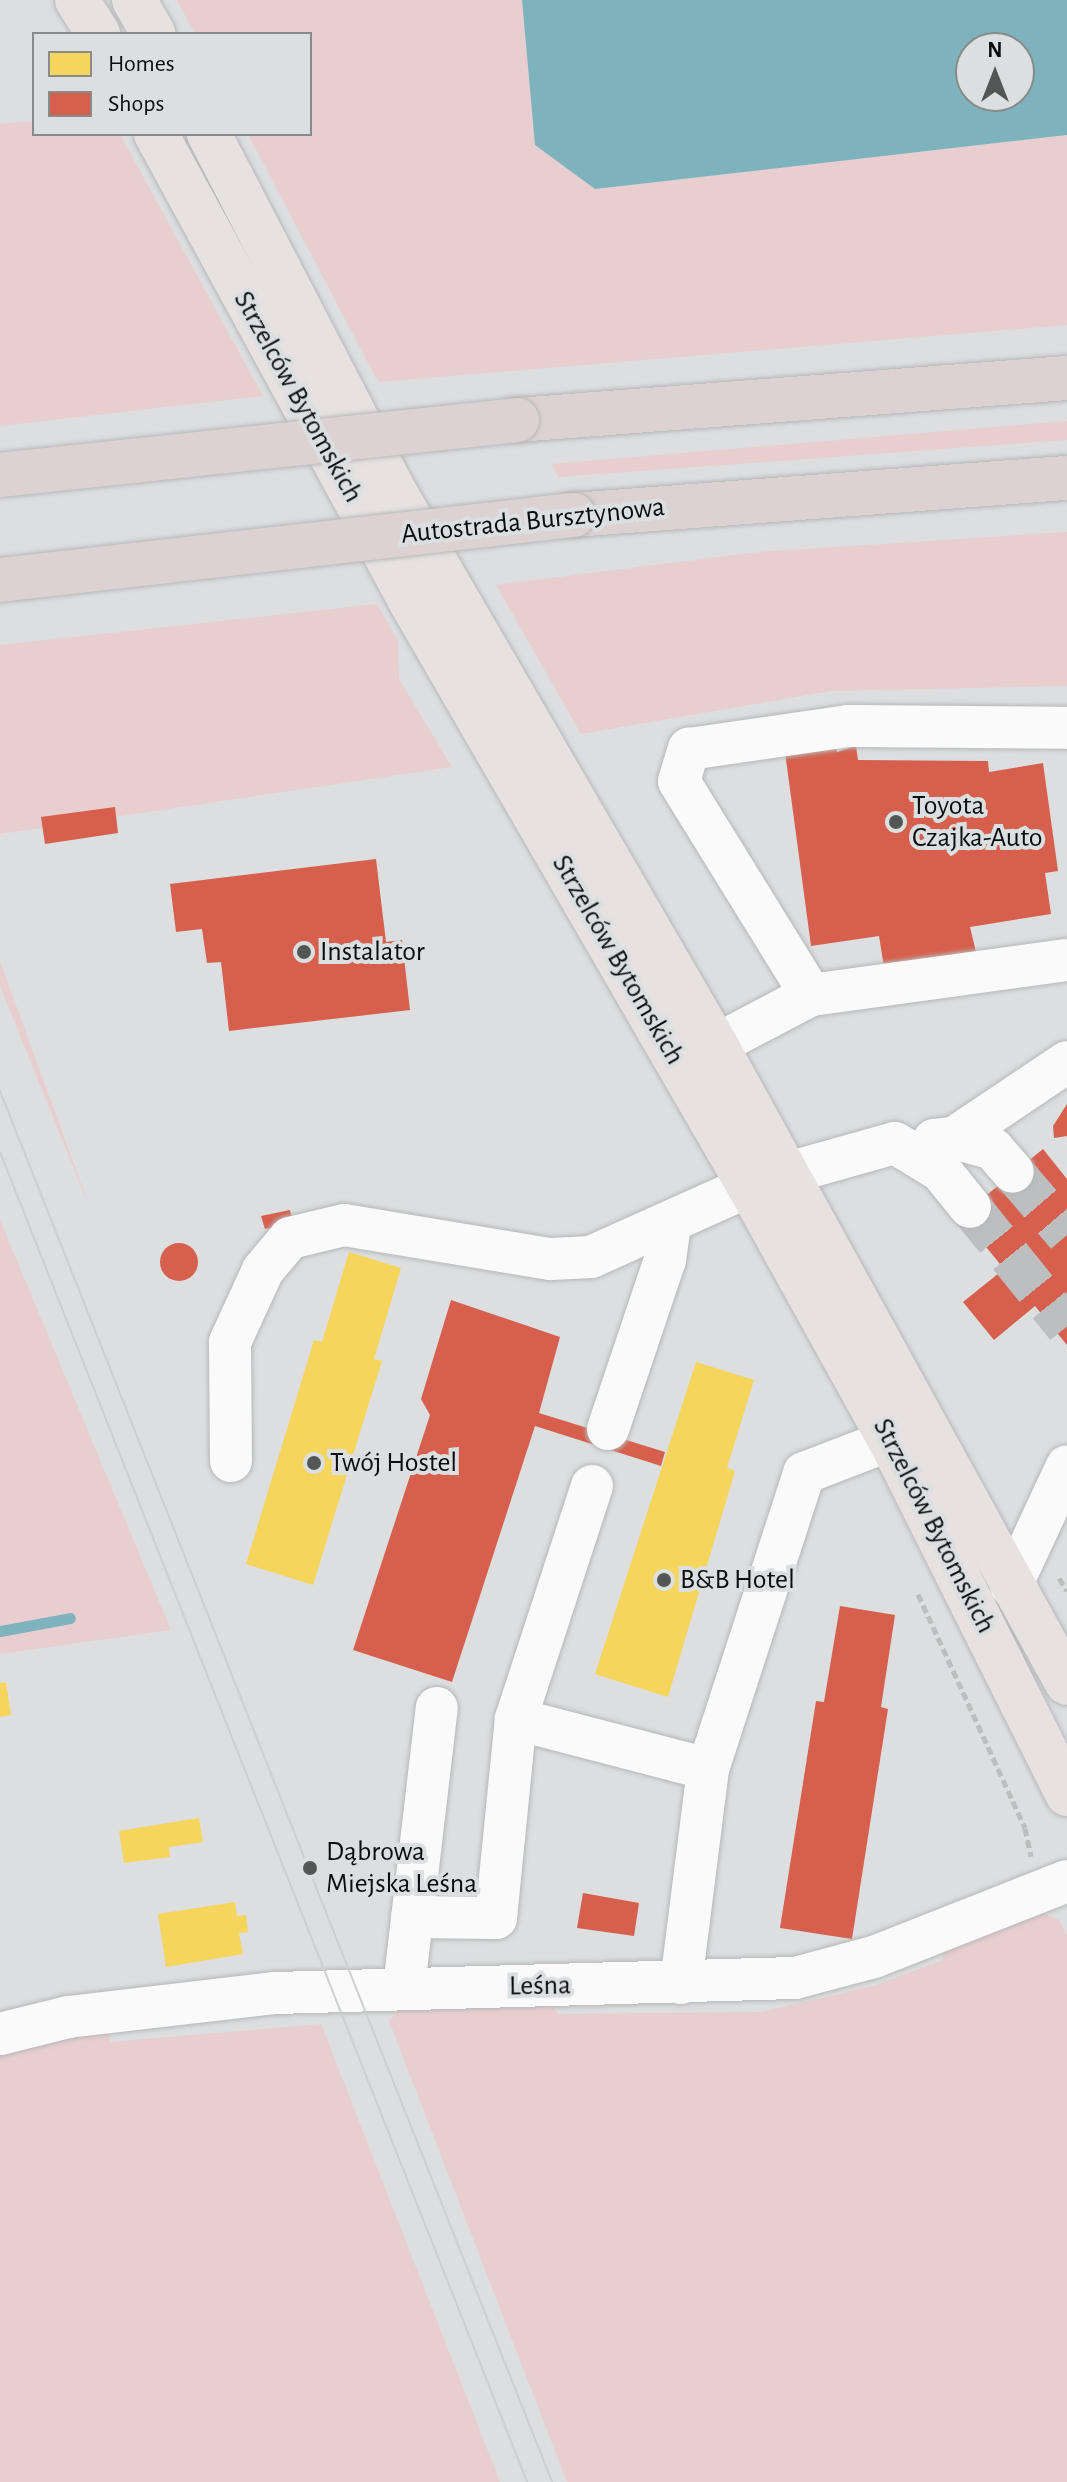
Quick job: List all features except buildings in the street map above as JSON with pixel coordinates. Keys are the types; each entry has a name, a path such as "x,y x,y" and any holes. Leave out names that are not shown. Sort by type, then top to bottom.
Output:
{"highway":[{"path":"0,475 517,420 1067,378"},
{"name":"Autostrada Bursztynowa","path":"0,580 573,515 1067,478"}],"main road":[{"path":"77,0 97,32"},
{"path":"134,0 153,32"},
{"name":"Strzelców Bytomskich","path":"157,136 412,604 769,1180 1067,1683"},
{"name":"Strzelców Bytomskich","path":"210,136 396,494 716,1045 769,1180 890,1440 1067,1794"}],"street":[{"path":"811,995 679,781 689,749 848,726 1067,728"},
{"path":"716,1045 811,995 1067,960"},
{"path":"954,1138 1067,1062"},
{"path":"231,1461 230,1342 263,1270 290,1238 344,1225 550,1259 591,1257 670,1226 769,1180 895,1143 954,1138 993,1149 1013,1172"},
{"path":"895,1143 941,1171 970,1207"},
{"path":"608,1429 665,1260 670,1226"},
{"path":"681,1983 708,1769 804,1473 890,1440"},
{"path":"1011,1586 1052,1524 1067,1466"},
{"path":"412,1917 496,1918 516,1719 592,1486"},
{"path":"404,1987 437,1708"},
{"path":"516,1719 708,1769"},
{"name":"Leśna","path":"0,2034 68,2017 276,1993 404,1987 681,1983 814,1974 874,1957 1055,1885"}],"path":[{"path":"914,1586 1025,1828 1055,1885"}],"shaded area":[{"path":"177,0 522,0 535,144 596,189 1067,135 1067,325 378,382 249,136 312,136 312,32 194,32"},
{"path":"32,121 32,136 121,136 263,396 0,426 0,124"},
{"path":"1067,421 1067,440 558,477 552,464"},
{"path":"1067,532 1067,686 831,691 581,734 496,585 759,552"},
{"path":"377,604 398,641 399,679 452,767 0,834 0,645"},
{"path":"0,961 91,1211 0,986"},
{"path":"0,1220 171,1630 0,1654"},
{"path":"1042,1913 1059,1920 1067,1936 1067,2482 567,2482 389,2021 407,2001 547,1997 558,2014 761,2012 873,1986 943,1960 944,1947"},
{"path":"107,2021 110,2042 321,2024 500,2482 0,2482 0,2042"}],"water":[{"path":"522,0 1067,0 1067,135 595,189 535,145"}],"waterway":[{"path":"0,1631 70,1618"}],"tunnel":[{"path":"1013,1172 1067,1235"},
{"path":"970,1207 1067,1327"}],"tram line":[{"path":"0,1091 552,2482"},
{"path":"0,1152 527,2482"}],"place":[{"name":"Toyota Czajka-Auto","path":"896,822"},
{"name":"Instalator","path":"304,952"},
{"name":"Twój Hostel","path":"314,1463"},
{"name":"B&B Hotel","path":"664,1580"},
{"name":"Dąbrowa Miejska Leśna","path":"310,1868"}]}
